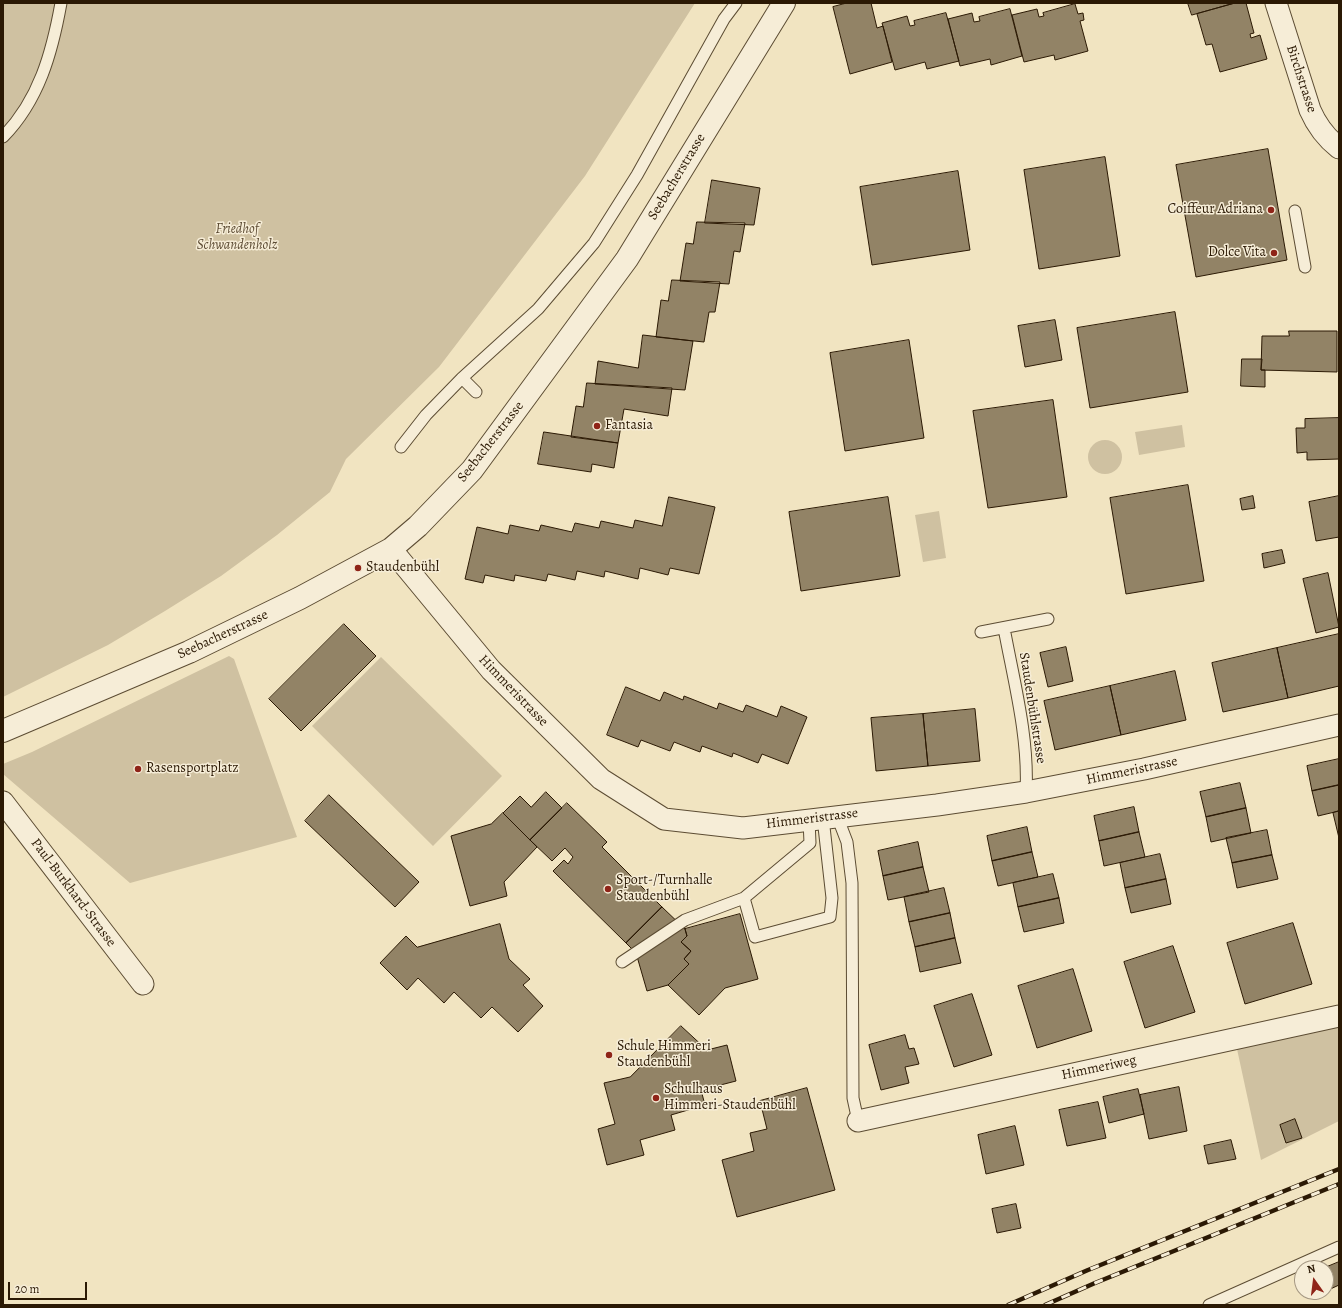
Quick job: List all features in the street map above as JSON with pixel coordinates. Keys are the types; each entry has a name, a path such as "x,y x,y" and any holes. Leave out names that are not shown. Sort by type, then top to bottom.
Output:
{"street":[{"name":"Seebacherstrasse","path":"3,731 189,652 300,598 391,549 418,526 472,470 627,259 784,3"},
{"name":"Birchstrasse","path":"1276,3 1310,110 1317,126 1326,138 1339,148"},
{"name":"Himmeristrasse","path":"391,549 490,670 601,779 664,819 743,828 937,805 1026,792 1144,769 1339,725"},
{"name":"Paul-Burkhard-Strasse","path":"3,802 143,984"},
{"name":"Himmeriweg","path":"858,1121 1339,1016"}],"lane":[{"path":"3,137 22,116 37,89 49,59 61,3"},
{"path":"401,447 426,415 462,378 538,310 594,243 637,175 724,19 736,3"},
{"path":"1295,211 1305,267"},
{"path":"462,378 476,392"},
{"path":"981,632 1048,619"},
{"name":"Staudenbühlstrasse","path":"1004,628 1017,696 1026,764 1026,792"},
{"path":"744,898 755,937 830,917 832,898 823,818"},
{"path":"622,962 685,920 744,898 810,843 823,818"},
{"path":"823,818 847,842 852,883 853,1098 858,1121"},
{"path":"1209,1305 1339,1247"}],"green space":[{"name":"Friedhof Schwandenholz","path":"3,3 695,3 585,176 439,367 346,459 330,492 277,535 221,576 108,645 3,697"},
{"path":"1182,425 1185,447 1139,455 1135,432"},
{"path":"1105,440 1111,441 1117,445 1121,451 1121,463 1117,469 1111,473 1105,474 1099,473 1093,469 1089,463 1088,457 1089,451 1093,445 1099,441"},
{"path":"939,511 946,558 923,562 915,515"},
{"name":"Rasensportplatz","path":"229,656 234,659 297,837 130,883 3,774 3,764 32,752"},
{"path":"381,657 502,776 433,846 312,726"},
{"path":"1339,1027 1339,1121 1261,1160 1237,1049"}],"building":[{"path":"847,3 871,3 877,28 883,26 892,62 850,74 833,7"},
{"path":"1188,3 1235,3 1192,15"},
{"path":"1235,3 1246,3 1254,33 1250,34 1251,38 1260,35 1267,59 1220,72 1212,44 1206,45 1197,14"},
{"path":"1075,4 1078,14 1083,13 1084,20 1080,21 1088,51 1055,60 1054,55 1024,62 1012,15 1037,9 1039,17 1044,16 1043,13"},
{"path":"1010,9 1022,56 991,65 990,59 960,66 948,19 972,13 974,22 980,21 979,17"},
{"path":"946,13 959,61 927,69 925,62 895,70 882,23 907,16 910,26 915,25 914,21"},
{"path":"1268,149 1287,260 1196,277 1176,165"},
{"path":"1105,157 1120,256 1039,269 1024,170"},
{"path":"958,171 970,250 872,265 860,187"},
{"path":"712,180 760,188 754,225 705,223"},
{"path":"697,222 745,223 740,252 734,251 729,284 680,281 686,243 693,244"},
{"path":"672,280 720,282 715,312 709,312 704,342 656,337 661,300 668,301"},
{"path":"1175,312 1188,392 1090,408 1077,328"},
{"path":"1055,320 1062,360 1025,367 1018,326"},
{"path":"1289,331 1337,331 1337,372 1261,370 1262,336 1289,336"},
{"path":"643,335 693,341 685,390 595,384 598,361 638,368"},
{"path":"909,340 924,438 845,451 830,353"},
{"path":"1242,359 1262,359 1261,370 1265,370 1265,387 1241,386"},
{"path":"587,383 672,388 668,416 624,409 618,443 571,437 576,406 583,407"},
{"path":"1053,400 1067,497 988,508 973,411"},
{"path":"1339,418 1339,459 1307,460 1307,452 1297,453 1296,428 1305,428 1305,419"},
{"path":"544,432 618,443 614,468 592,464 591,472 538,464"},
{"path":"1188,485 1204,581 1126,594 1110,498"},
{"path":"1253,496 1255,508 1242,510 1240,499"},
{"path":"1339,496 1339,537 1316,541 1309,502"},
{"path":"669,497 715,507 699,574 670,568 668,575 640,568 638,579 605,571 604,577 577,571 575,580 548,574 546,581 515,575 514,581 485,575 483,583 465,579 477,527 508,534 510,525 539,531 541,525 572,532 575,523 599,528 601,521 633,528 635,520 662,526"},
{"path":"888,497 900,576 801,591 789,512"},
{"path":"1282,550 1285,563 1264,568 1262,554"},
{"path":"1328,573 1339,627 1316,633 1303,579"},
{"path":"344,624 376,656 301,731 269,699"},
{"path":"1339,634 1339,686 1288,698 1277,648"},
{"path":"1066,647 1073,681 1048,687 1040,653"},
{"path":"1277,648 1288,698 1223,712 1212,663"},
{"path":"1175,671 1186,720 1121,735 1110,686"},
{"path":"1110,686 1121,735 1055,750 1044,701"},
{"path":"626,687 660,701 664,692 683,700 684,696 717,709 719,703 743,712 746,705 777,717 781,706 807,717 788,764 762,754 758,763 733,753 732,757 702,746 700,752 674,742 670,751 641,740 638,747 607,735"},
{"path":"975,709 980,761 928,766 923,714"},
{"path":"923,714 928,766 876,771 871,718"},
{"path":"1339,759 1339,785 1312,791 1307,766"},
{"path":"1240,783 1246,808 1206,817 1200,792"},
{"path":"1339,785 1339,811 1318,816 1312,791"},
{"path":"546,792 562,808 530,840 503,813 520,796 531,807"},
{"path":"329,795 419,882 395,907 305,821"},
{"name":"Sport-/Turnhalle Staudenbühl","path":"567,803 607,842 602,847 662,907 626,943 553,871 564,860 568,864 573,857 565,848 552,861 530,840"},
{"path":"1134,807 1139,832 1099,841 1094,816"},
{"path":"1246,808 1251,833 1211,842 1206,817"},
{"path":"1339,811 1339,838 1333,813"},
{"path":"503,813 537,847 504,882 507,896 470,906 451,836 491,824"},
{"path":"1027,827 1032,852 992,861 987,836"},
{"path":"1267,830 1272,855 1232,863 1226,838"},
{"path":"1139,832 1145,857 1104,866 1099,841"},
{"path":"918,842 923,867 883,876 878,851"},
{"path":"1032,852 1038,877 998,886 992,861"},
{"path":"1160,854 1166,879 1125,888 1120,863"},
{"path":"1272,855 1278,879 1237,888 1232,863"},
{"path":"923,867 929,892 888,900 883,876"},
{"path":"1053,874 1059,898 1018,907 1013,883"},
{"path":"1166,879 1171,904 1131,913 1125,888"},
{"path":"944,888 950,913 909,922 904,897"},
{"path":"1059,898 1064,923 1024,932 1018,907"},
{"path":"662,907 685,929 687,936 681,942 691,951 684,959 689,964 668,985 647,991 636,953 626,943"},
{"path":"950,913 955,938 915,947 909,922"},
{"path":"740,914 758,979 725,988 699,1015 668,985 689,964 684,959 691,951 681,942 687,936 685,929"},
{"path":"1293,923 1312,984 1245,1004 1227,943"},
{"path":"500,924 509,959 530,979 523,985 543,1006 518,1032 492,1007 481,1018 454,992 444,1003 418,978 407,990 380,963 406,936 417,947"},
{"path":"955,938 961,963 920,972 915,947"},
{"path":"1173,946 1195,1012 1145,1028 1124,962"},
{"path":"1073,969 1092,1031 1037,1048 1018,986"},
{"path":"972,994 992,1055 954,1067 934,1006"},
{"name":"Schulhaus Himmeri-Staudenbühl","path":"681,1026 707,1050 727,1045 736,1081 701,1090 705,1105 671,1115 675,1130 640,1140 644,1155 607,1165 598,1129 615,1124 604,1083 630,1077"},
{"path":"905,1035 909,1049 914,1048 919,1064 905,1067 909,1083 881,1090 869,1045"},
{"path":"1179,1087 1187,1131 1149,1139 1140,1095"},
{"path":"807,1088 835,1190 737,1217 722,1160 754,1151 750,1133 767,1129 760,1101"},
{"path":"1138,1089 1144,1114 1109,1123 1103,1097"},
{"path":"1098,1102 1106,1138 1067,1146 1059,1110"},
{"path":"1295,1119 1302,1138 1286,1143 1280,1125"},
{"path":"1015,1126 1024,1165 986,1174 978,1135"},
{"path":"1231,1140 1236,1159 1208,1164 1204,1146"},
{"path":"1016,1204 1021,1228 997,1233 992,1209"},
{"path":"1339,1262 1339,1285 1334,1287 1334,1264"}],"railway":[{"path":"1008,1305 1088,1270 1339,1169"},
{"path":"1045,1305 1095,1283 1339,1184"}],"place":[{"name":"Coiffeur Adriana","path":"1271,210"},
{"name":"Dolce Vita","path":"1274,253"},
{"name":"Fantasia","path":"597,426"},
{"name":"Staudenbühl","path":"358,568"},
{"name":"Rasensportplatz","path":"138,769"},
{"name":"Sport-/Turnhalle Staudenbühl","path":"608,889"},
{"name":"Schule Himmeri Staudenbühl","path":"609,1055"},
{"name":"Schulhaus Himmeri-Staudenbühl","path":"656,1098"}]}
